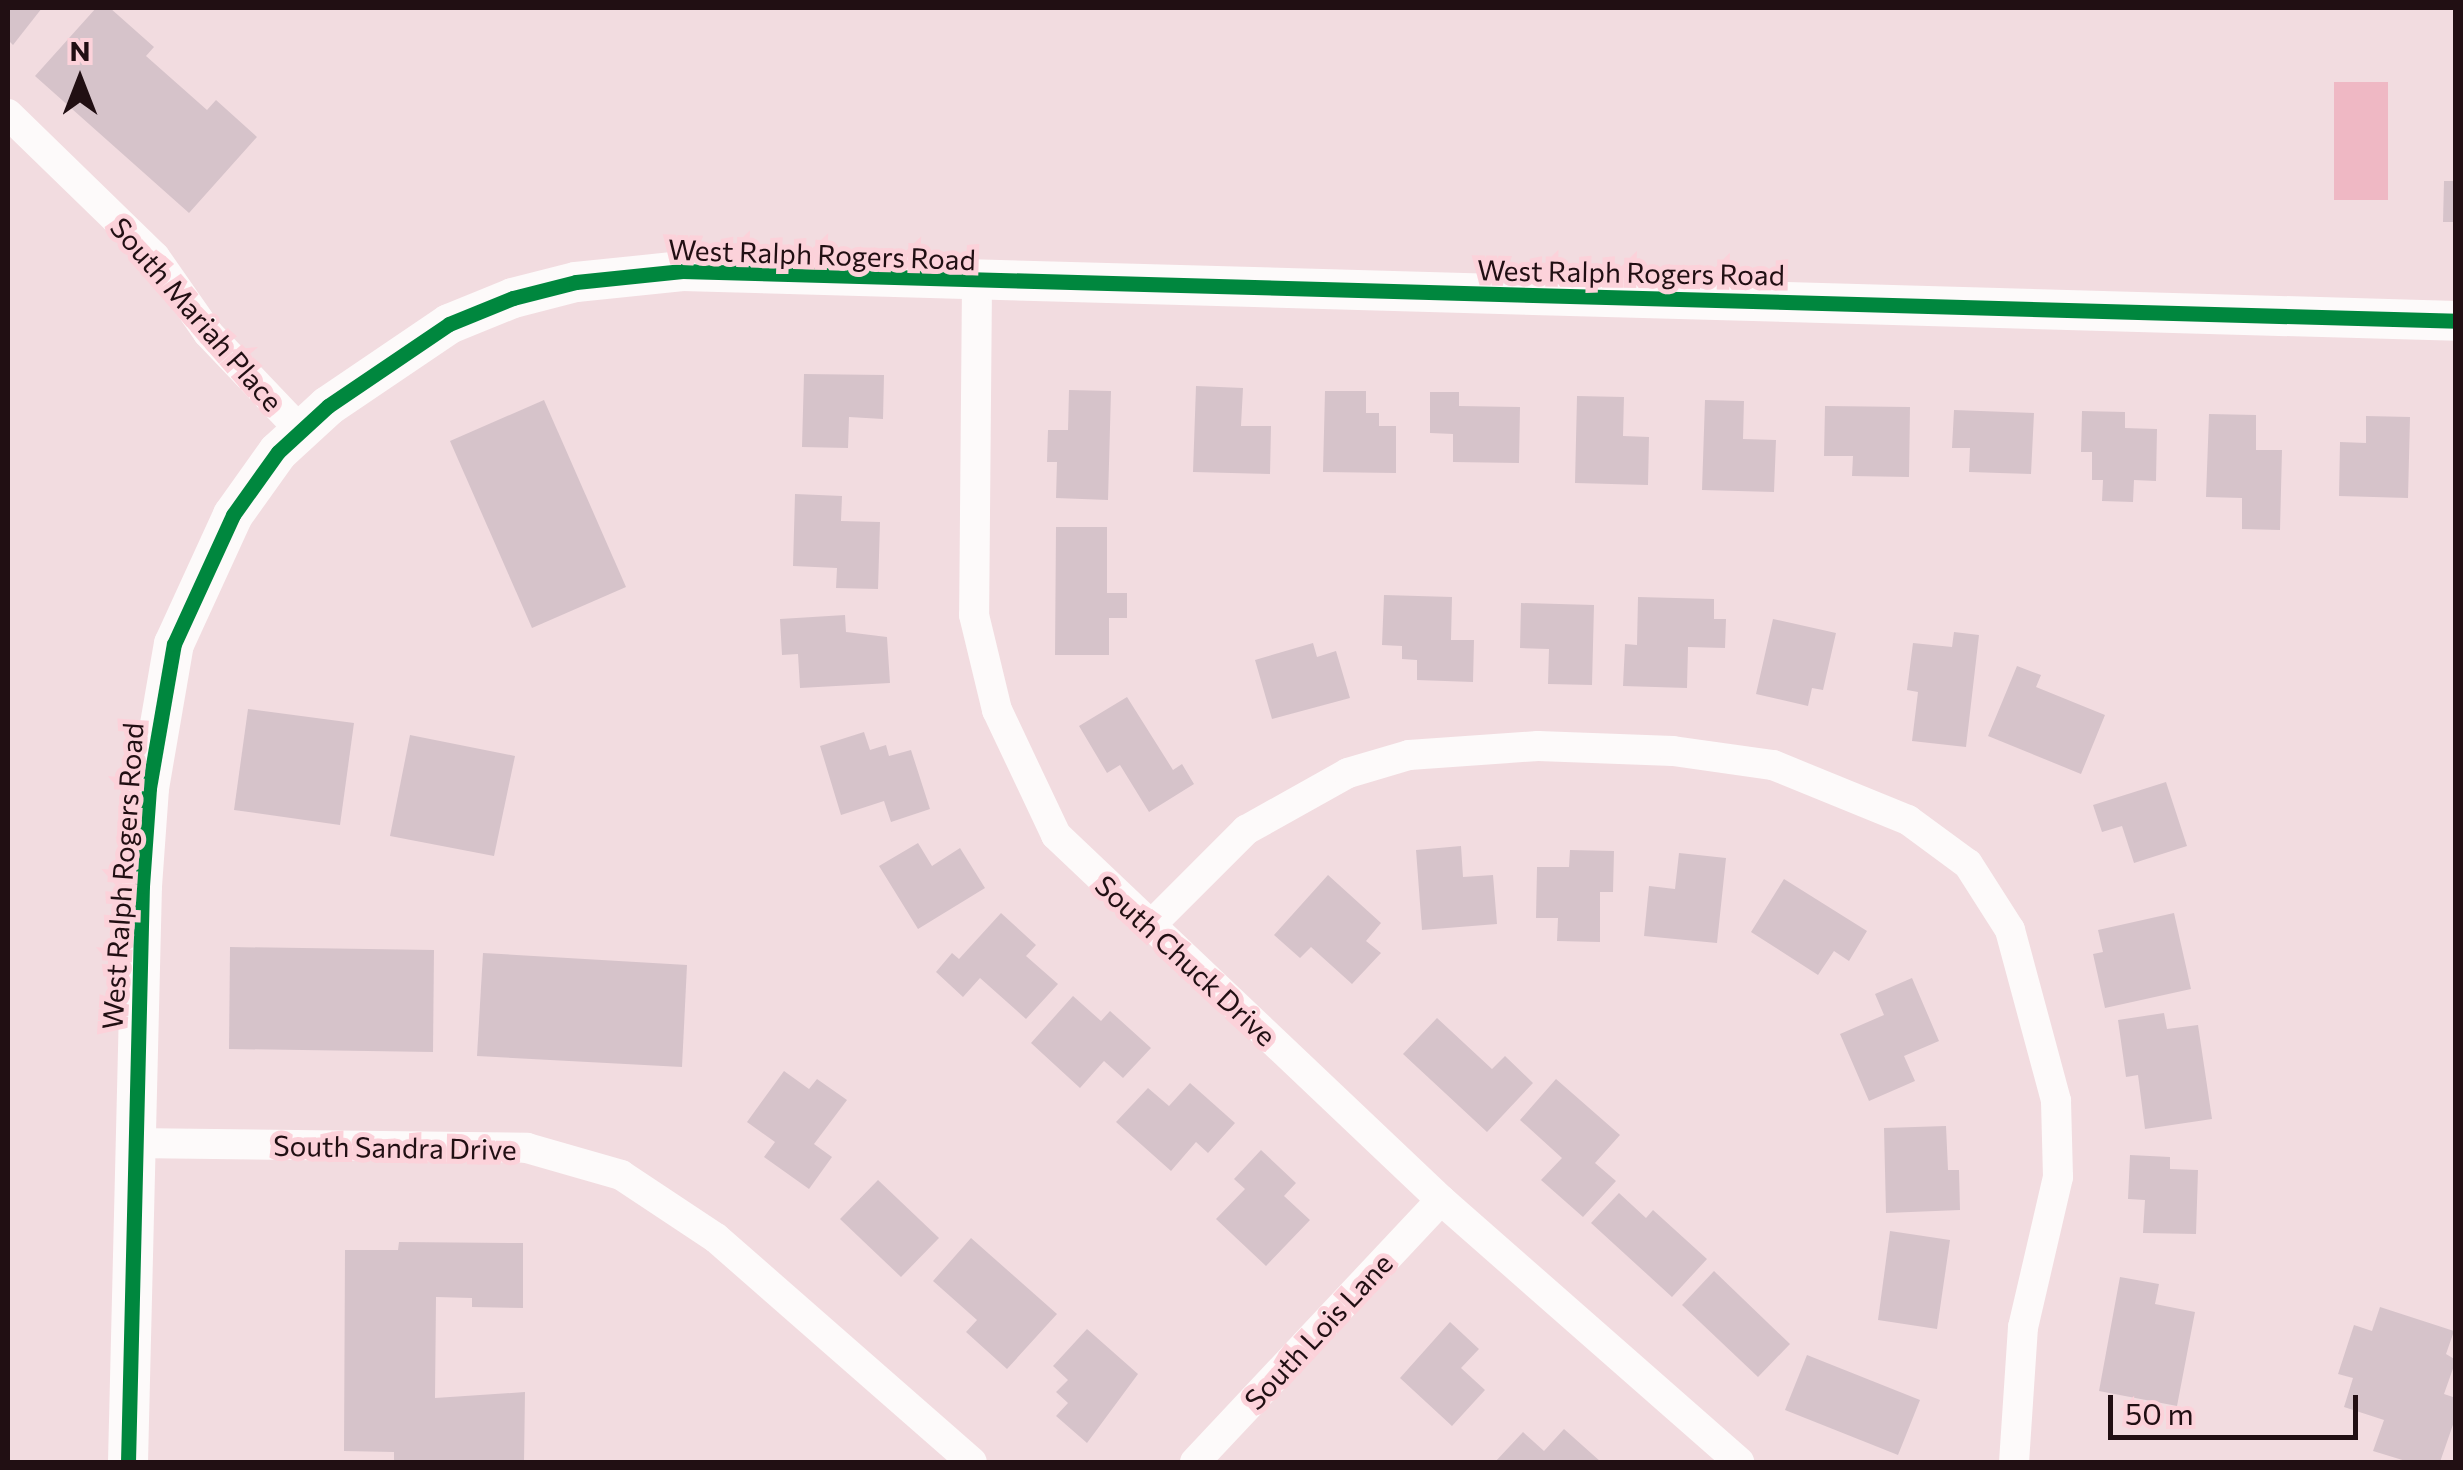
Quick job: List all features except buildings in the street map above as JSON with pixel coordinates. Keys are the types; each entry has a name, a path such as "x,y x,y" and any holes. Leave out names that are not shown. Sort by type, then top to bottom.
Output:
{"street":[{"name":"South Mariah Place","path":"8,114 154,257 208,333 300,430"},
{"name":"West Ralph Rogers Road","path":"128,1462 132,1143 149,788 174,644 232,514 300,430 449,324 512,298 576,282 682,272 977,284 2456,321"},
{"name":"South Chuck Drive","path":"977,284 974,615 980,658 1024,773 1056,835 1441,1200 1739,1462"},
{"path":"1150,926 1246,830 1348,773 1409,755 1538,746 1673,752 1772,765 1908,820 1968,864 2010,930 2056,1101 2058,1177 2024,1328 2014,1462"},
{"name":"South Sandra Drive","path":"132,1143 527,1148 621,1176 716,1238 972,1462"},
{"name":"South Lois Lane","path":"1195,1462 1441,1200"}],"shaded area":[{"path":"2334,82 2388,82 2388,200 2334,200"}],"cycle path":[{"path":"128,1462 142,886 149,788 174,644 233,515 278,452 328,406 449,324 513,298 576,282 682,271 2456,321"}]}
